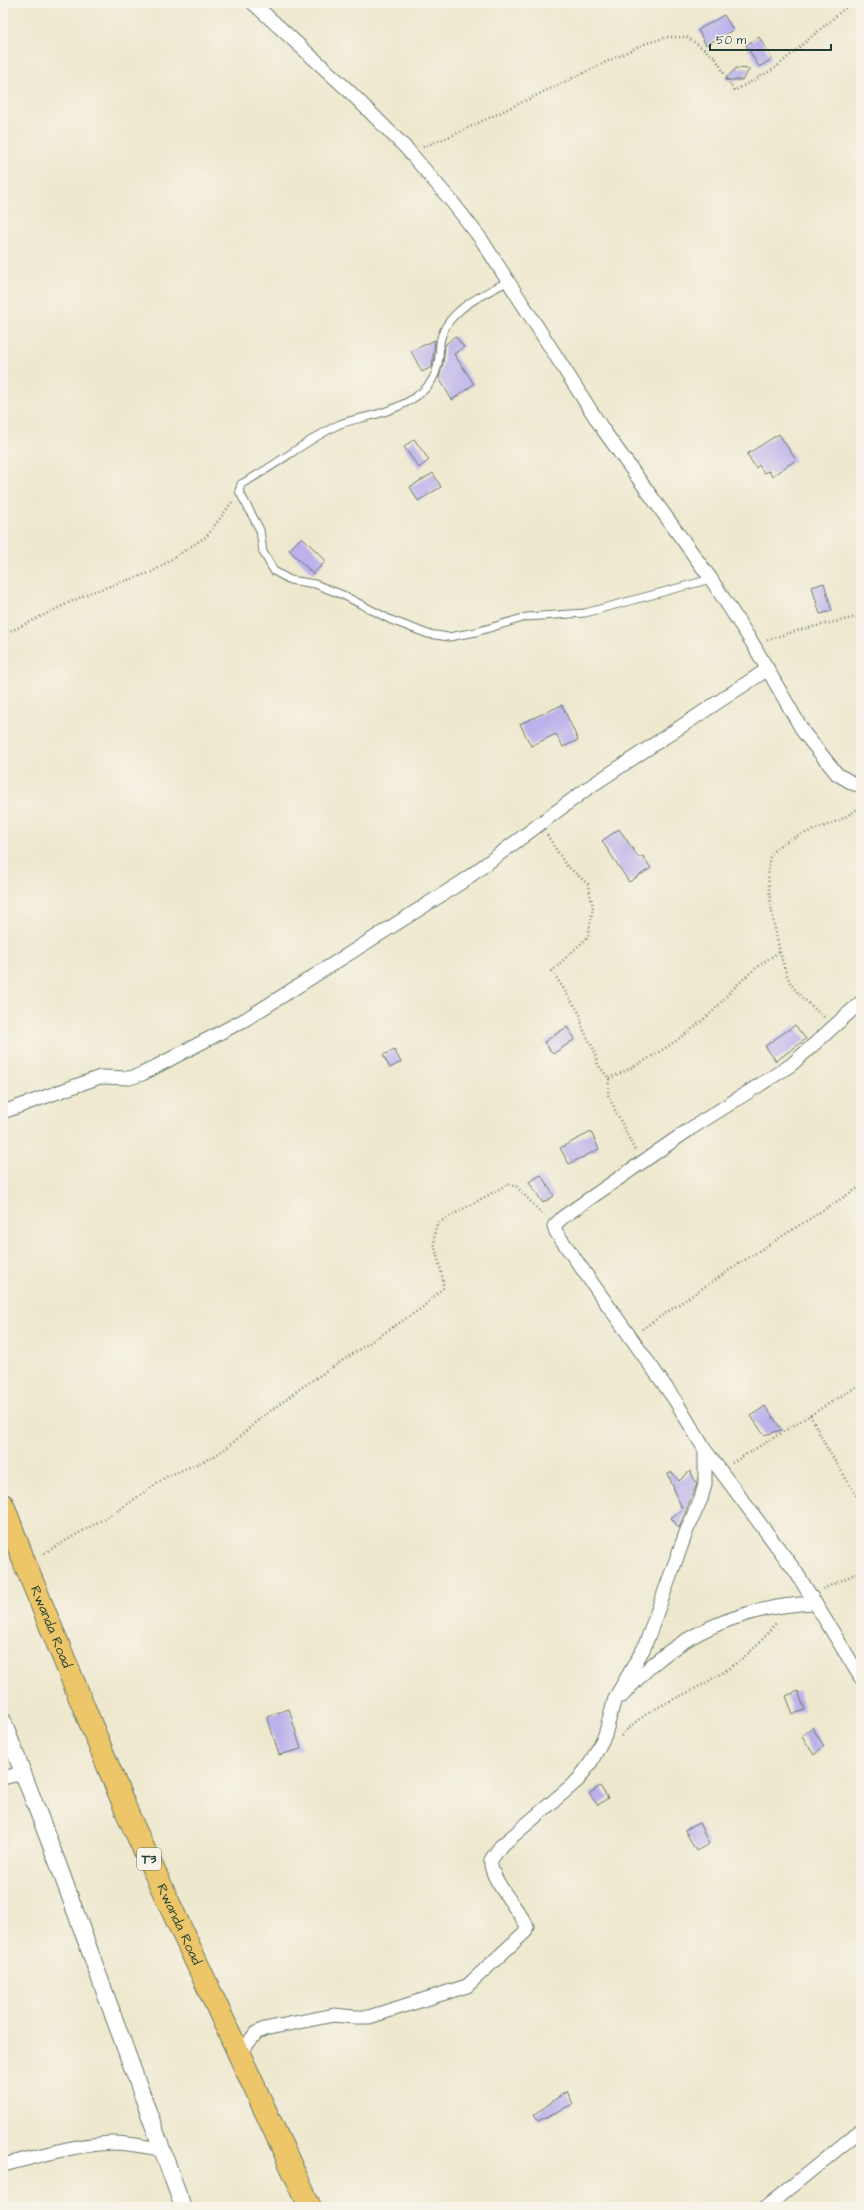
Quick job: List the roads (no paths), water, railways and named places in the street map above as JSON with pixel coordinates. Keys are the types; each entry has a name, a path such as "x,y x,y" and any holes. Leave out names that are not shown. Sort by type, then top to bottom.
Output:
{"highway":[{"name":"Rwanda Road","path":"3,1505 25,1564 129,1817 240,2053 310,2207"}],"street":[{"path":"253,3 349,92 407,149 458,209 481,239 507,282 604,431 711,579 753,644 804,733 837,774 854,784 861,786"},
{"path":"3,1112 100,1077 130,1078 193,1048 308,981 455,886 588,788 768,669"},
{"path":"861,1002 791,1065 690,1129 563,1217 554,1226 556,1232 675,1400 704,1450 796,1572 809,1601 861,1678"},
{"path":"240,2053 256,2033 264,2029 334,2015 353,2018 369,2016 458,1990 471,1984 527,1928 522,1916 493,1874 490,1864 492,1857 500,1847 578,1780 591,1762 605,1735 615,1698 644,1648 687,1530 701,1499 705,1484 704,1450"},
{"path":"614,1704 656,1661 682,1642 706,1630 754,1612 809,1601"},
{"path":"3,1721 58,1864 160,2149 183,2207"},
{"path":"3,1778 22,1772"},
{"path":"766,2207 861,2130"},
{"path":"3,2165 56,2151 100,2144 116,2143 160,2149"}],"lane":[{"path":"507,282 475,299 456,314 448,324 440,343 440,357 435,376 426,388 413,400 385,412 341,424 308,441 241,484 239,491 260,530 263,552 274,570 290,580 315,584 343,595 391,620 428,634 449,637 476,632 526,617 585,613 711,579"}]}
